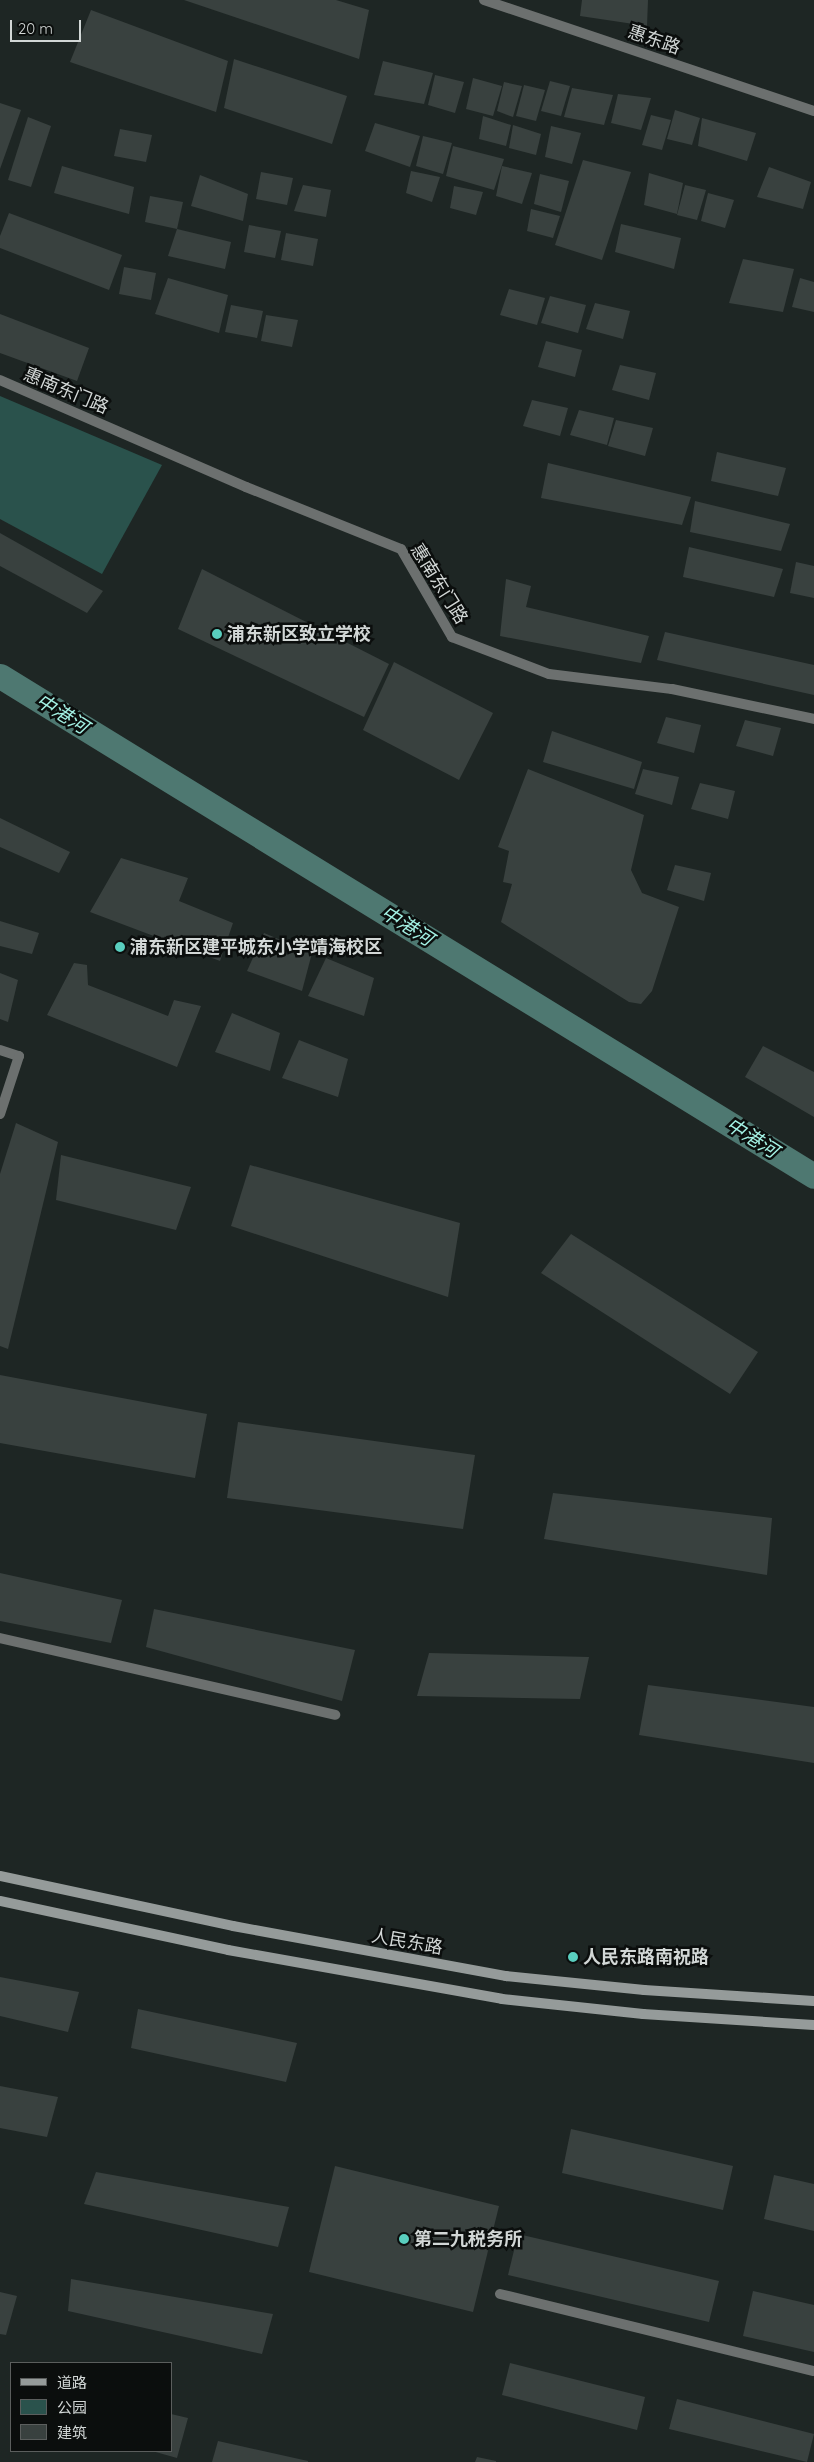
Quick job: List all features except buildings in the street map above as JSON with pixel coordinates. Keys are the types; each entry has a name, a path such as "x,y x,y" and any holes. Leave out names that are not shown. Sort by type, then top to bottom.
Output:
{"street":[{"name":"惠东路","path":"484,0 814,110"},
{"name":"惠南东门路","path":"0,380 246,487 401,549 452,637 549,674 672,689 814,719"},
{"path":"0,1050 19,1056 0,1114"},
{"path":"0,1638 335,1715"},
{"name":"人民东路","path":"0,1876 233,1926 497,1974 644,1990 814,2001"},
{"path":"0,1901 238,1952 502,1999 643,2014 814,2025"},
{"path":"500,2294 814,2371"}],"green space":[{"path":"0,396 162,465 102,574 0,519"}],"waterway":[{"name":"中港河","path":"0,676 814,1176"}],"place":[{"name":"浦东新区致立学校","path":"217,634"},
{"name":"浦东新区建平城东小学靖海校区","path":"120,947"},
{"name":"人民东路南祝路","path":"573,1957"},
{"name":"第二九税务所","path":"404,2239"}]}
